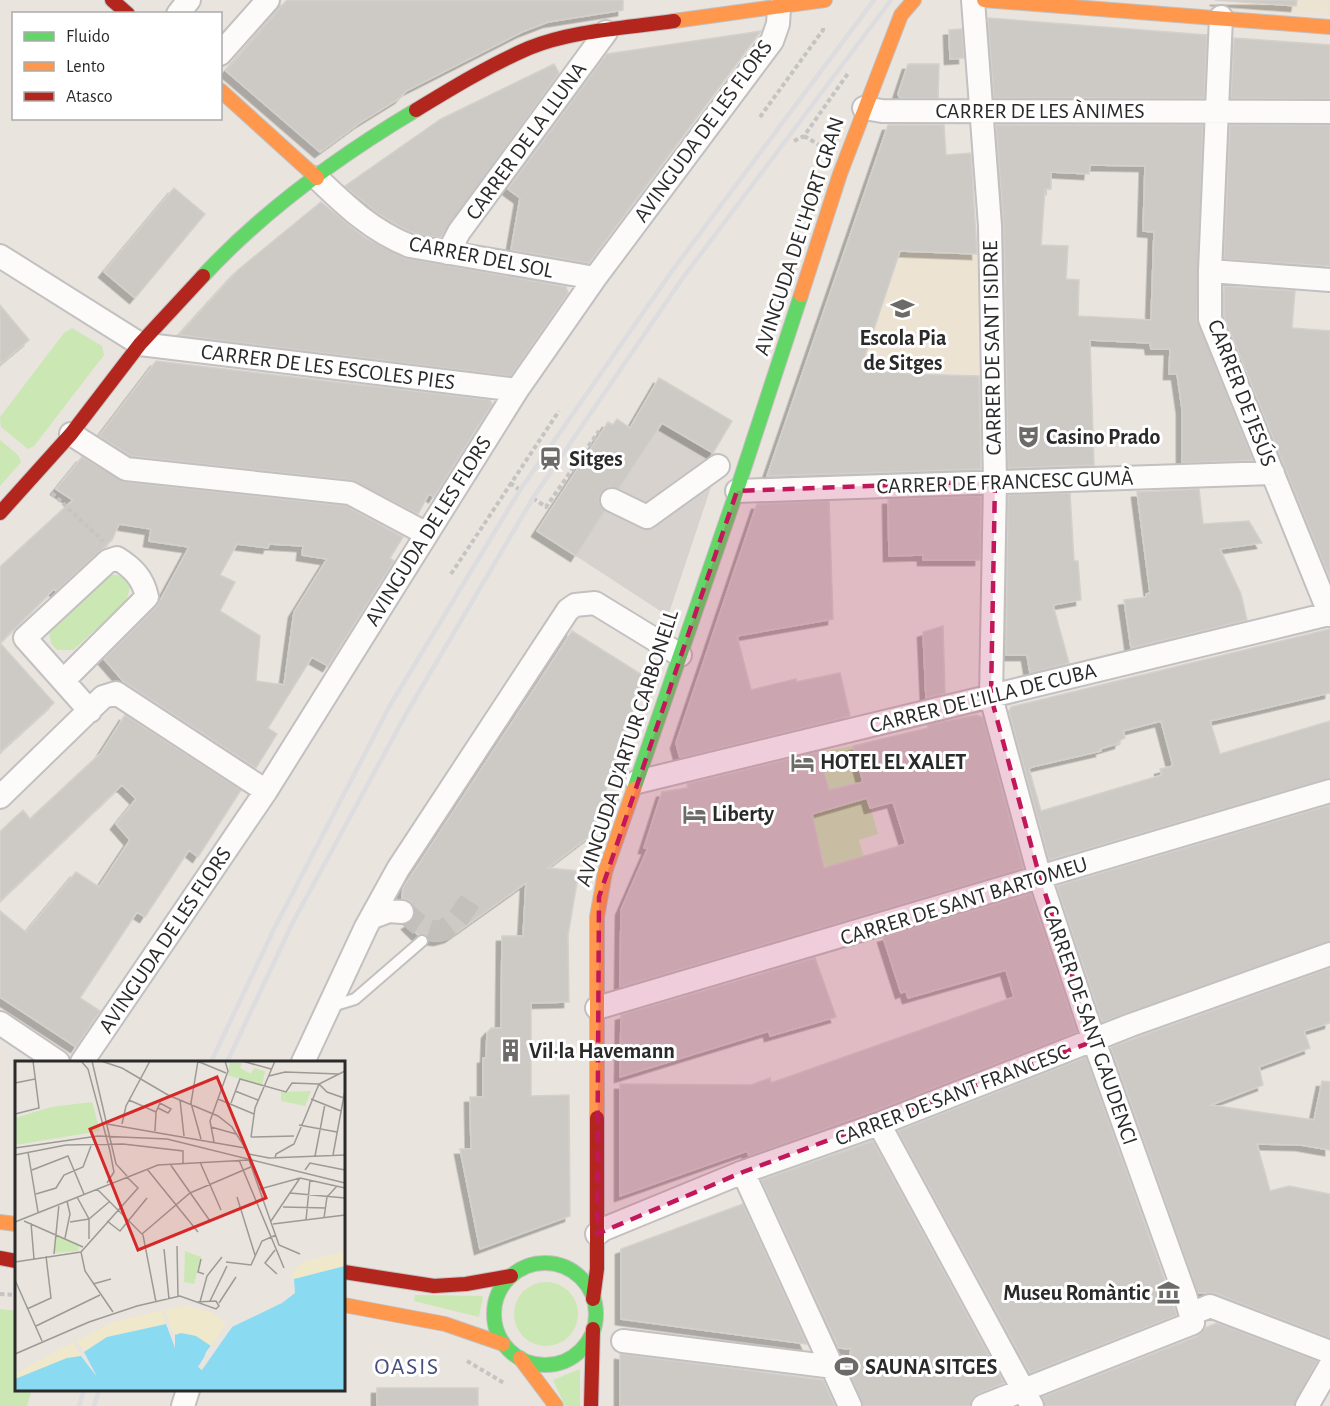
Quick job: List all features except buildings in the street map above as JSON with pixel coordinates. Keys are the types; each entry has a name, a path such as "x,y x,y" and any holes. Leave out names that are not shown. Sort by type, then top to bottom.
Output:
{"street":[{"path":"112,0 126,12"},
{"path":"180,12 189,0"},
{"path":"222,52 268,0"},
{"path":"0,513 71,434 140,344 230,247 372,136 488,69 530,48 575,35 606,32 678,11 717,8 779,8 825,0"},
{"name":"AVINGUDA DE L'HORT GRAN","path":"736,491 864,108 901,15 914,0"},
{"name":"CARRER DE SANT ISIDRE","path":"973,0 990,226 995,481 991,697"},
{"path":"984,0 1221,9 1246,22 1330,27"},
{"name":"AVINGUDA DE LES FLORS","path":"83,1061 266,791 425,533 517,390 595,278 772,41 778,24 779,8"},
{"name":"CARRER DE JESÚS","path":"1221,9 1215,112 1210,319 1330,614"},
{"name":"CARRER DE LA LLUNA","path":"448,253 459,232 606,32"},
{"path":"222,92 317,178"},
{"name":"CARRER DE LES ÀNIMES","path":"864,108 882,111 1330,112"},
{"name":"CARRER DEL SOL","path":"317,178 363,221 387,237 410,246 595,278"},
{"path":"0,256 140,344"},
{"path":"1210,271 1330,280"},
{"name":"CARRER DE LES ESCOLES PIES","path":"140,344 517,390"},
{"path":"71,434 126,469 350,493 425,533"},
{"path":"612,500 648,517 718,466"},
{"name":"CARRER DE FRANCESC GUMÀ","path":"736,491 1273,473"},
{"name":"AVINGUDA D'ARTUR CARBONELL","path":"593,1299 597,1281 589,1234 596,1205 599,897 605,872 736,491"},
{"path":"64,680 147,597 144,582 129,565 117,558 108,561 25,638 90,711"},
{"path":"303,1061 328,1007 398,869 568,610 575,604 595,603 680,655"},
{"name":"CARRER DE L'ILLA DE CUBA","path":"637,782 1330,614"},
{"path":"0,797 103,697 116,693 266,791"},
{"name":"CARRER DE SANT GAUDENCI","path":"991,697 1040,878 1094,1041 1191,1314"},
{"name":"CARRER DE SANT BARTOMEU","path":"597,1008 1330,791"},
{"path":"373,917 389,911 402,912"},
{"name":"CARRER DE SANT FRANCESC","path":"589,1234 743,1172 879,1124 1131,1025 1330,954"},
{"path":"0,1023 57,1061"},
{"path":"879,1124 1028,1398"},
{"path":"743,1172 850,1406"},
{"path":"0,1222 15,1223"},
{"path":"546,1262 562,1252"},
{"path":"0,1258 15,1261"},
{"path":"345,1272 434,1286 466,1284 512,1276 531,1264 546,1262 573,1270 581,1276 593,1299 596,1314 593,1329 591,1406"},
{"path":"503,1344 496,1327 494,1313 497,1299 512,1276"},
{"path":"345,1305 430,1319 463,1328 503,1344 520,1358 556,1406"},
{"path":"983,1406 1028,1398 1192,1323 1191,1314 1210,1306 1330,1352"},
{"path":"520,1358 537,1364 560,1362 580,1350 593,1329"},
{"path":"623,1341 834,1367"},
{"path":"1307,1406 1330,1366"},
{"path":"183,1406 187,1391"}],"lane":[{"path":"328,1007 355,999 422,941"}],"path":[{"path":"760,117 823,30"},
{"path":"795,141 804,136 852,68"},
{"path":"804,136 821,146 822,151"},
{"path":"451,574 559,411"},
{"path":"533,498 546,507 571,476 599,431"},
{"path":"32,480 55,495 100,537 117,558"},
{"path":"510,483 520,490"},
{"path":"0,1294 15,1295"},
{"path":"460,1356 511,1388"}],"highlighted area":[{"path":"995,481 991,697 1040,878 1094,1041 743,1172 597,1234 599,897 737,491"}],"shaded area":[{"path":"1233,0 1330,0 1330,15 1241,9"},
{"name":"Escola Pia de Sitges","path":"844,251 982,255 983,376 861,367 860,370 806,363"},
{"path":"661,422 721,457 668,616 576,556"}],"green space":[{"path":"72,328 102,346 104,355 34,446 28,449 1,427 0,417 64,333"},
{"path":"0,440 18,455 21,462 0,486"},
{"path":"109,575 119,576 130,587 126,602 73,650 57,650 51,643 49,631"},
{"path":"853,746 878,834 859,840 864,857 825,867 812,814 835,789 829,790 819,752"},
{"path":"540,1282 552,1282 569,1291 576,1302 578,1314 576,1326 569,1337 552,1346 540,1346 528,1341 519,1332 514,1320 514,1308 519,1296 528,1287"},
{"path":"415,1295 483,1296 479,1317 414,1301"},
{"path":"0,1309 15,1311 15,1391 32,1391 27,1406 0,1406"},
{"path":"580,1369 580,1406 565,1406 553,1380"}],"tunnel":[{"path":"402,912 429,930 444,930 456,921 470,901"}],"railway":[{"path":"211,1061 274,929 389,707 520,490 672,271 874,0"},
{"path":"227,1061 293,922 406,714 533,498 682,279 891,0"},
{"path":"79,1406 84,1391"},
{"path":"94,1406 99,1391"}],"traffic: fast":[{"path":"203,276 276,207 359,146 416,110"},
{"path":"634,789 733,502 801,295"},
{"path":"545,1263 564,1267 581,1278 592,1295 596,1314 592,1333 581,1350 564,1361 545,1365 526,1361 509,1350 498,1333 494,1314 498,1295 509,1278 526,1267 545,1263"}],"traffic: slow":[{"path":"674,21 825,0"},
{"path":"801,295 840,174 901,15 914,0"},
{"path":"984,0 1330,27"},
{"path":"222,92 317,178"},
{"path":"597,1118 597,917 605,872 634,789"},
{"path":"0,1222 15,1224"},
{"path":"345,1305 445,1324 503,1344"},
{"path":"520,1358 556,1406"}],"traffic: jam":[{"path":"112,0 126,12"},
{"path":"416,110 500,62 546,42 582,33 674,21"},
{"path":"0,513 71,434 140,344 203,276"},
{"path":"593,1299 597,1269 597,1118"},
{"path":"0,1258 15,1261"},
{"path":"345,1272 434,1286 466,1284 511,1276"},
{"path":"591,1406 593,1329"}],"place":[{"name":"Escola Pia de Sitges","path":"903,309"},
{"name":"Casino Prado","path":"1028,437"},
{"name":"Sitges","path":"551,459"},
{"name":"HOTEL EL XALET","path":"802,762"},
{"name":"Liberty","path":"694,814"},
{"name":"Vil·la Havemann","path":"511,1051"},
{"name":"Museu Romàntic","path":"1168,1293"},
{"name":"SAUNA SITGES","path":"847,1367"}],"district":[{"name":"OASIS","path":"407,1367"}]}
